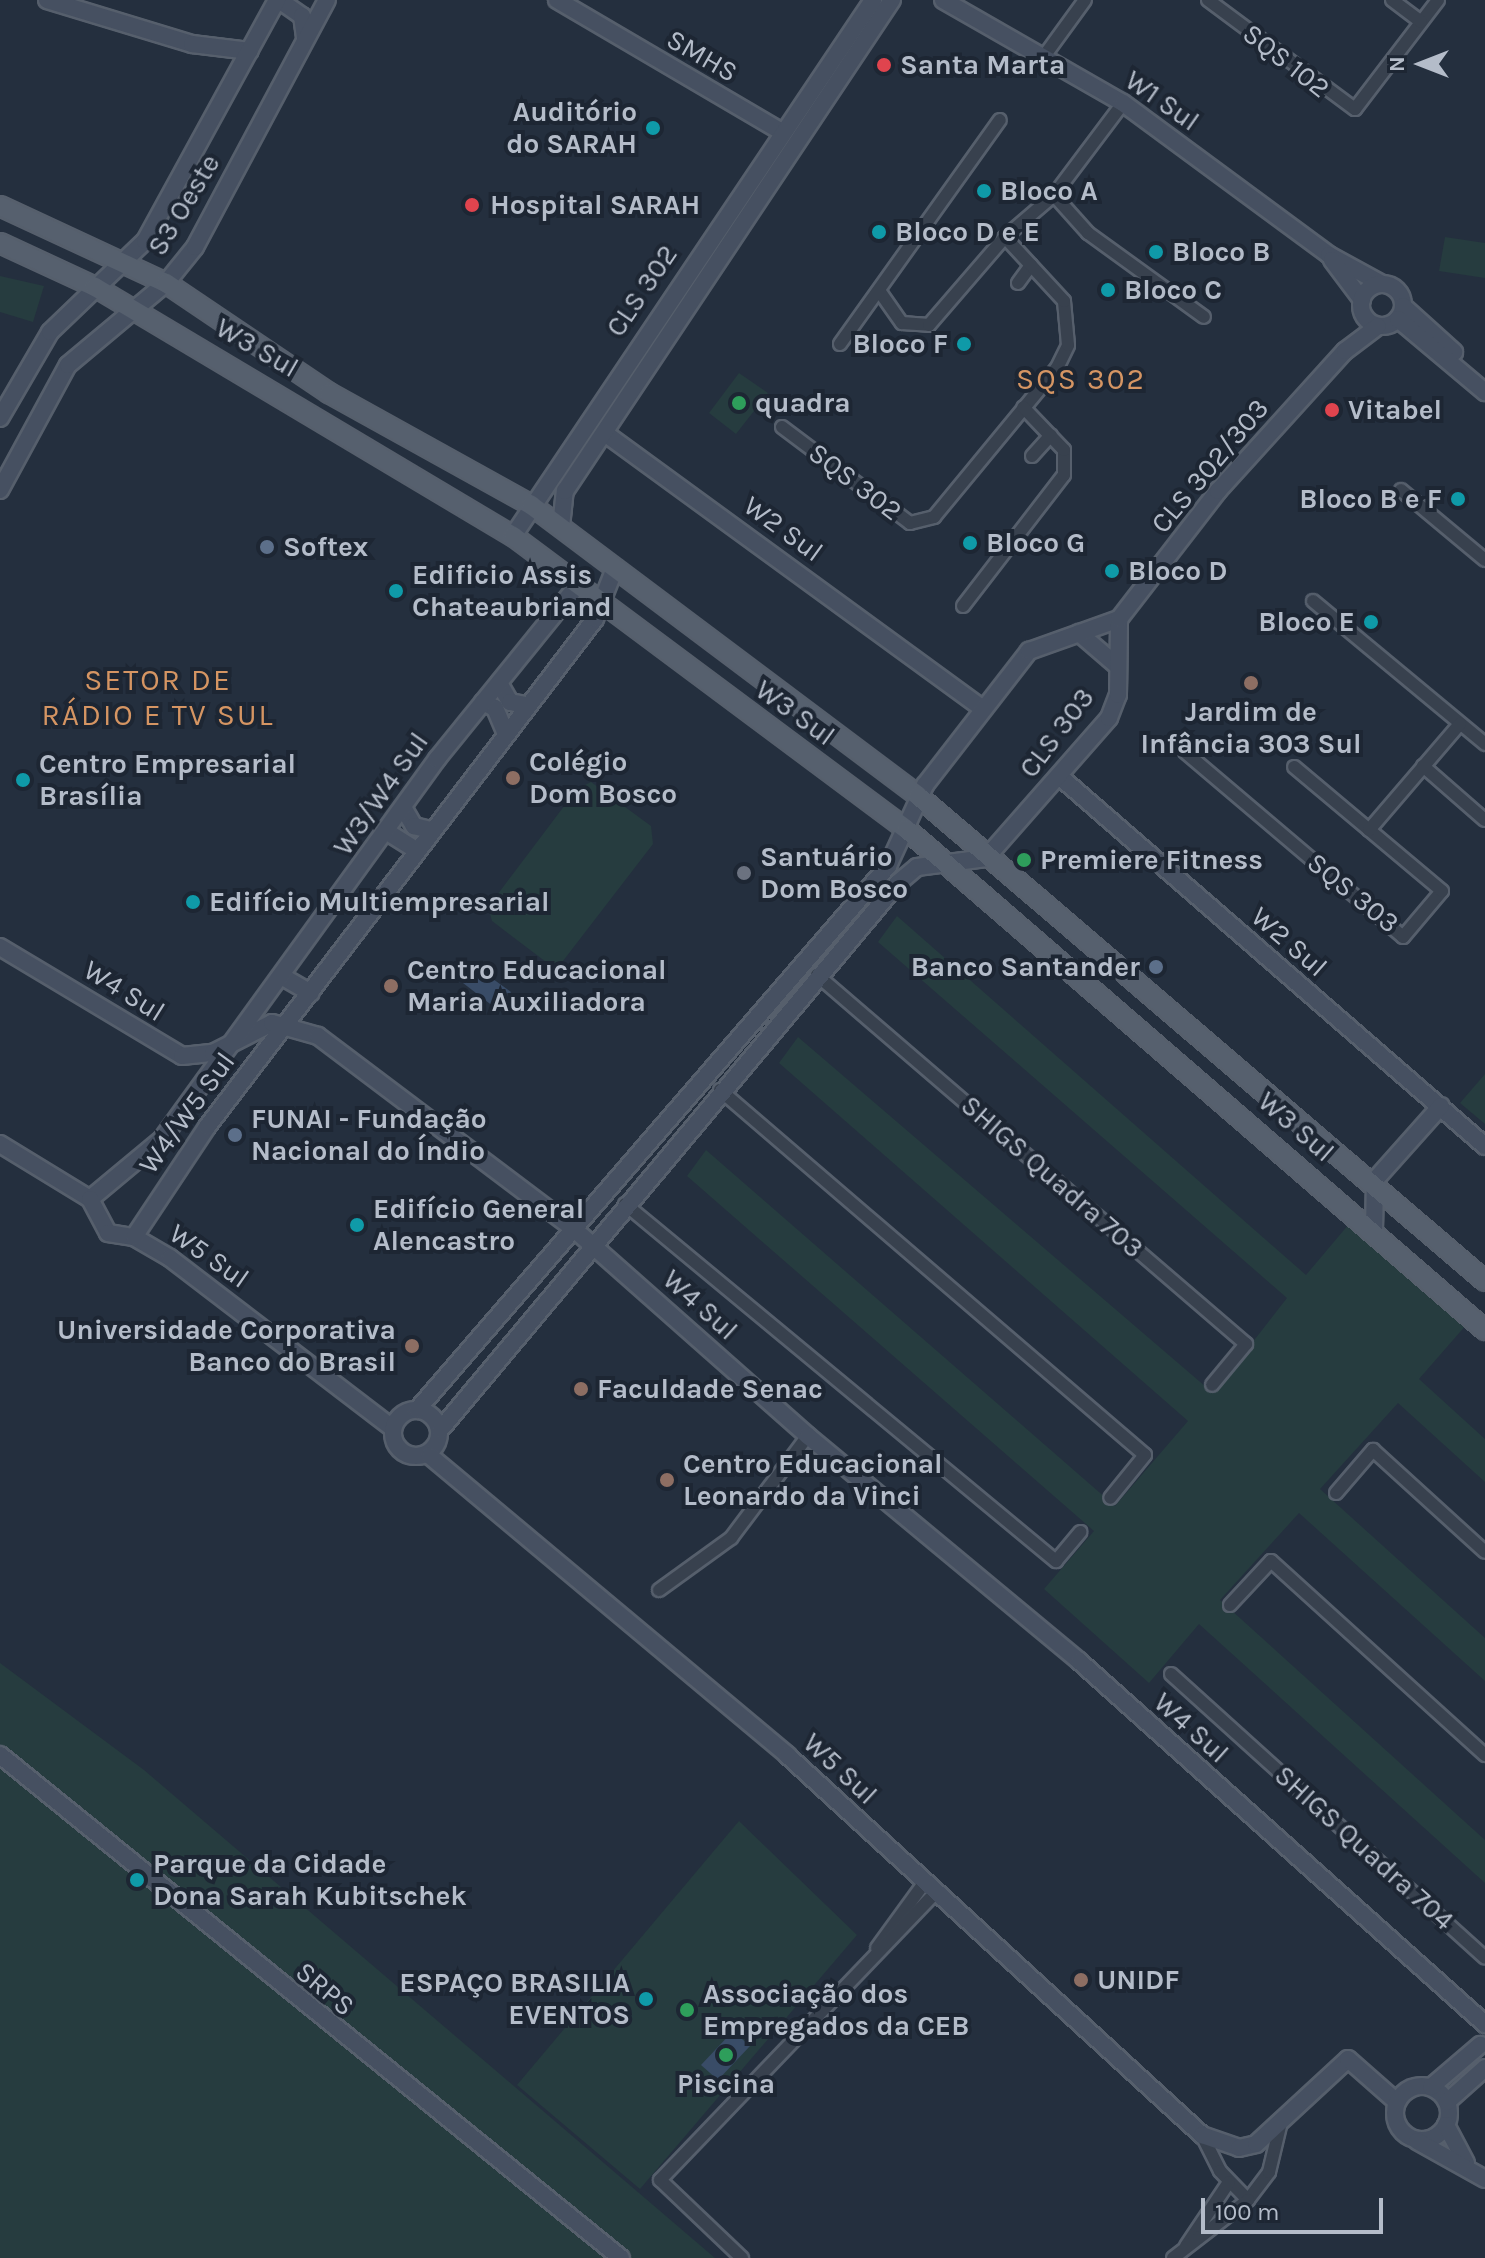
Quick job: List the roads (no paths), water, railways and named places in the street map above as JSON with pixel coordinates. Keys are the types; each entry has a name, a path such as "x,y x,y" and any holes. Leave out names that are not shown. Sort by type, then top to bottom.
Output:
{"main road":[{"path":"47,0 192,44 250,51"},
{"path":"278,0 302,16 305,40"},
{"name":"S3 Oeste","path":"0,418 29,360 95,287 126,263 158,222 278,0"},
{"name":"S3 Oeste","path":"0,490 68,365 166,283 195,247 327,0"},
{"name":"SMHS","path":"557,0 780,131"},
{"name":"CLS 302","path":"513,536 575,437 780,131 873,0"},
{"name":"CLS 302","path":"561,527 565,491 621,413 892,0"},
{"name":"W1 Sul","path":"951,1 1123,103 1329,255 1395,288 1400,313"},
{"name":"W3 Sul","path":"0,206 166,283 329,393 531,505 918,796 986,858 1375,1180 1485,1281"},
{"name":"W3 Sul","path":"0,243 95,287 366,444 513,536 604,607 906,829 1485,1330"},
{"name":"W1 Sul","path":"1329,255 1378,326"},
{"path":"1362,306 1382,284"},
{"name":"CLS 302/303","path":"1345,351 1362,306"},
{"path":"1400,313 1485,379"},
{"path":"1400,313 1485,392"},
{"name":"CLS 302/303","path":"1119,619 1218,491 1345,351 1400,313"},
{"path":"621,413 632,450"},
{"path":"366,444 379,430 421,442"},
{"path":"575,437 606,434"},
{"name":"W2 Sul","path":"606,434 981,707"},
{"path":"287,1022 505,731 604,607 615,568"},
{"name":"W3/W4 Sul","path":"235,1039 483,702 577,586"},
{"path":"986,858 944,861 906,874 720,1090 440,1430 430,1456 412,1455 390,1426 398,1412 417,1410 888,866 918,796 981,707 1029,651 1119,619"},
{"name":"CLS 303","path":"986,858 1109,718 1118,695 1115,664 1119,619"},
{"path":"1079,633 1115,664"},
{"path":"499,683 510,702 525,705"},
{"path":"747,711 748,692 764,683"},
{"path":"483,702 495,708 505,731"},
{"name":"W2 Sul","path":"1059,776 1485,1146"},
{"path":"404,809 414,826 430,830"},
{"path":"389,833 416,850"},
{"path":"847,913 861,925"},
{"name":"W4 Sul","path":"0,947 182,1056 201,1057 235,1039 287,1022 318,1036 593,1245 808,1436 1079,1661 1485,2026"},
{"path":"283,977 311,993"},
{"path":"1129,1019 1150,1018 1161,1003"},
{"name":"W4/W5 Sul","path":"134,1237 184,1157 287,1022"},
{"path":"754,1022 768,1033"},
{"name":"W4/W5 Sul","path":"90,1199 162,1139 235,1039"},
{"path":"1374,1231 1375,1180 1441,1106"},
{"path":"162,1139 169,1154 184,1157"},
{"name":"W5 Sul","path":"0,1144 90,1199 108,1233 134,1237 332,1375 390,1426"},
{"path":"417,1410 440,1430"},
{"name":"W5 Sul","path":"430,1456 787,1755 1202,2135 1239,2148 1256,2144 1348,2059 1397,2102"},
{"name":"SRPS","path":"0,1755 621,2258"},
{"path":"1485,2026 1483,2049 1431,2087 1407,2089 1397,2102 1397,2125 1415,2140 1466,2163 1485,2179"},
{"path":"1466,2163 1446,2125 1447,2102 1485,2068"},
{"path":"1431,2087 1447,2102"},
{"path":"1415,2140 1438,2136 1446,2125"}],"street":[{"path":"1045,55 1085,0"},
{"name":"SQS 102","path":"1208,0 1355,109 1438,0"},
{"path":"1392,0 1421,22"},
{"path":"880,292 902,323 929,325 1005,237 1054,195 1123,103"},
{"path":"840,344 1000,120"},
{"path":"1054,195 1088,233 1204,317"},
{"name":"SQS 302","path":"782,427 910,523 924,524 1057,368 1071,324 1064,301 1005,237"},
{"path":"1018,283 1031,265"},
{"path":"963,606 1064,475 1064,450 1023,407"},
{"path":"1032,456 1051,435"},
{"path":"1401,490 1485,560"},
{"path":"1313,601 1485,744"},
{"path":"1369,830 1460,724"},
{"name":"SQS 303","path":"1185,752 1403,937 1442,891 1294,767"},
{"path":"1423,766 1485,820"},
{"name":"SHIGS Quadra 703","path":"817,975 1246,1344 1212,1385"},
{"path":"720,1090 1145,1455 1110,1498"},
{"path":"625,1204 1056,1561 1080,1532"},
{"path":"659,1590 731,1538 808,1436"},
{"path":"1336,1493 1373,1450 1485,1552"},
{"path":"1230,1605 1271,1561 1485,1755"},
{"name":"SHIGS Quadra 704","path":"1171,1674 1485,1958"},
{"path":"742,2258 660,2180 931,1887"},
{"path":"1173,2258 1248,2200 1269,2172 1281,2122"},
{"name":"W5 Sul","path":"1202,2135 1229,2182 1248,2200"},
{"path":"1186,2246 1229,2182"}],"water":[{"path":"475,966 511,992 498,1010 463,983"},
{"name":"Piscina","path":"733,2031 750,2046 718,2080 701,2065"}],"place":[{"name":"Santa Marta","path":"884,65"},
{"name":"Auditório do SARAH","path":"653,128"},
{"name":"Bloco A","path":"984,191"},
{"name":"Hospital SARAH","path":"472,205"},
{"name":"Bloco D e E","path":"879,232"},
{"name":"Bloco B","path":"1156,252"},
{"name":"Bloco C","path":"1108,290"},
{"name":"Bloco F","path":"964,344"},
{"name":"quadra","path":"739,403"},
{"name":"Vitabel","path":"1332,410"},
{"name":"Bloco B e F","path":"1458,499"},
{"name":"Bloco G","path":"970,543"},
{"name":"Softex","path":"267,547"},
{"name":"Bloco D","path":"1112,571"},
{"name":"Edificio Assis Chateaubriand","path":"396,591"},
{"name":"Bloco E","path":"1371,622"},
{"name":"Jardim de Infância 303 Sul","path":"1251,683"},
{"name":"Colégio Dom Bosco","path":"513,778"},
{"name":"Centro Empresarial Brasília","path":"23,780"},
{"name":"Premiere Fitness","path":"1024,860"},
{"name":"Santuário Dom Bosco","path":"744,873"},
{"name":"Edifício Multiempresarial","path":"193,902"},
{"name":"Banco Santander","path":"1156,967"},
{"name":"Centro Educacional Maria Auxiliadora","path":"391,986"},
{"name":"FUNAI - Fundação Nacional do Índio","path":"235,1135"},
{"name":"Edifício General Alencastro","path":"357,1225"},
{"name":"Universidade Corporativa Banco do Brasil","path":"412,1346"},
{"name":"Faculdade Senac","path":"581,1389"},
{"name":"Centro Educacional Leonardo da Vinci","path":"667,1480"},
{"name":"Parque da Cidade Dona Sarah Kubitschek","path":"137,1880"},
{"name":"UNIDF","path":"1081,1980"},
{"name":"ESPAÇO BRASILIA EVENTOS","path":"646,1999"},
{"name":"Associação dos Empregados da CEB","path":"687,2010"},
{"name":"Piscina","path":"726,2055"}],"district":[{"name":"SQS 302","path":"1081,379"},
{"name":"SETOR DE RÁDIO E TV SUL","path":"158,697"}]}
